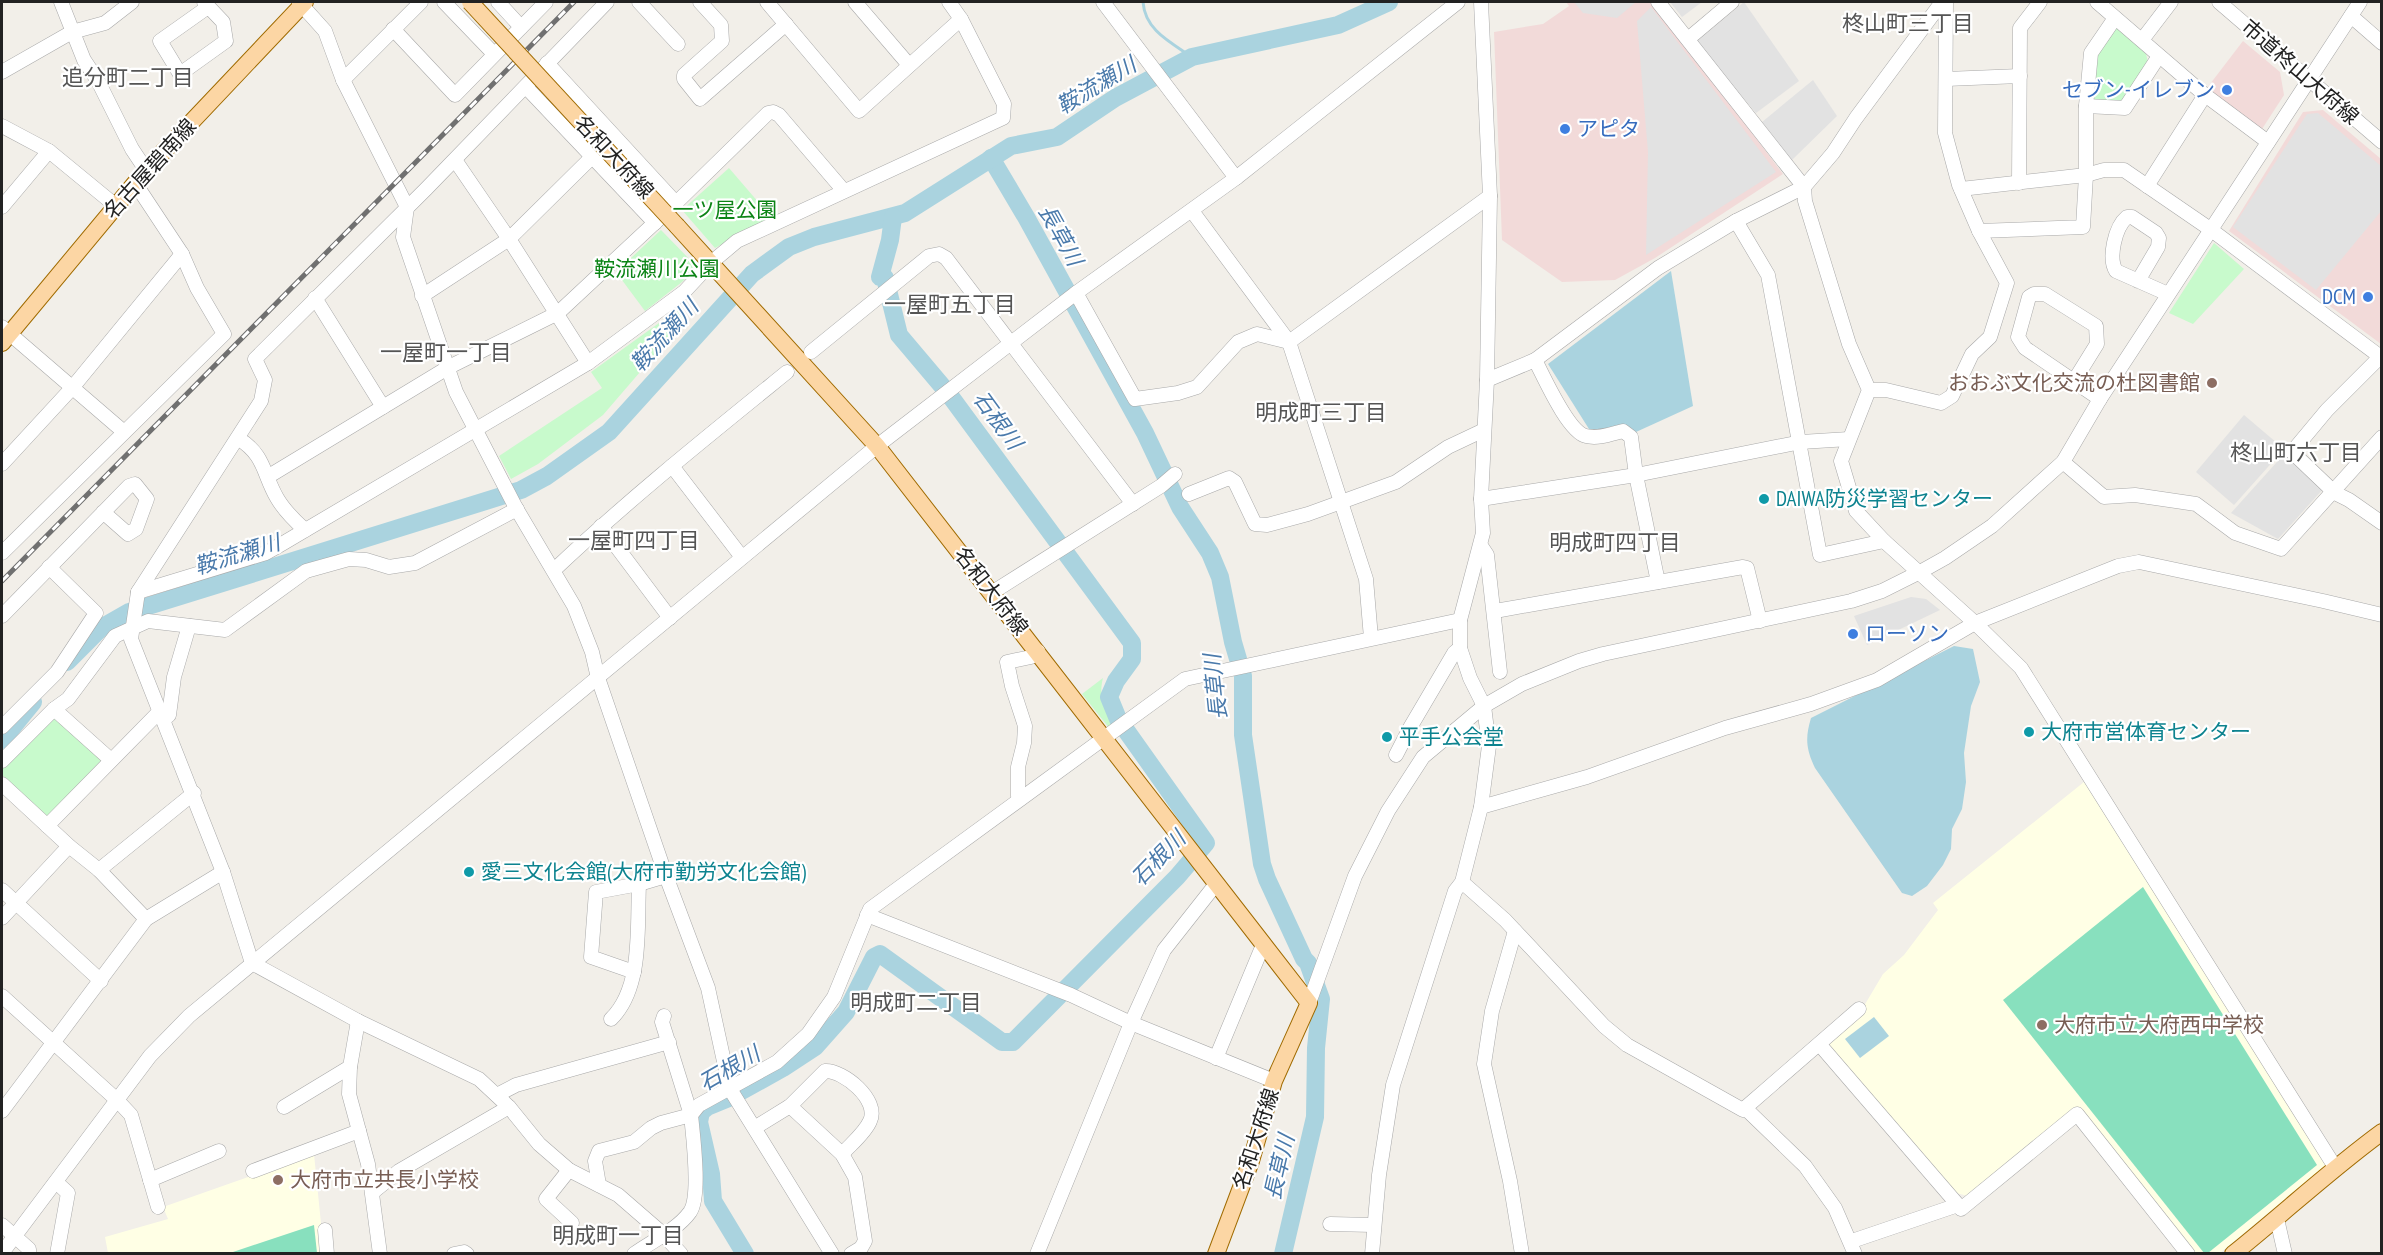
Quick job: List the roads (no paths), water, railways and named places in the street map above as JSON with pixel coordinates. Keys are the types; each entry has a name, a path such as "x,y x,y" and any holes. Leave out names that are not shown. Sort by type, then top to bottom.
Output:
{"main road":[{"name":"名和大府線","path":"470,2 754,308 877,446 993,592 1263,945 1310,999 1274,1081 1251,1161 1216,1254"},
{"name":"名古屋碧南線","path":"4,334 140,177 302,3"},
{"path":"2233,1254 2277,1219 2335,1167 2382,1132"}],"street":[{"path":"2,553 224,334 197,288 182,254 140,177 132,149 98,81 84,60 61,2"},
{"path":"2,72 72,32 105,23 132,2"},
{"path":"342,80 421,2"},
{"path":"444,2 494,54"},
{"path":"498,2 521,27"},
{"path":"393,29 455,95 546,2"},
{"path":"607,2 526,87 480,131 455,160 255,359 265,380 261,402 137,594 131,639 194,793 223,872 252,963 358,1021 479,1079 509,1107 539,1144 569,1170 618,1195 663,1234 681,1254"},
{"path":"639,2 678,44"},
{"path":"700,2 721,25 722,41 684,75 684,79 700,99 786,24"},
{"path":"767,2 860,111 961,19"},
{"path":"855,2 909,65"},
{"path":"137,594 266,553 588,363 684,292 737,241 1003,118 1004,104 961,19 949,2"},
{"path":"1103,2 1236,178"},
{"path":"2,1253 150,1056 189,1016 670,618 741,556 877,446 1070,297 1236,178 1458,2"},
{"path":"1371,1254 1393,1084 1455,891 1462,882 1481,807 1490,746 1484,706 1470,678 1460,648 1460,620 1483,533 1481,499 1490,196 1481,2"},
{"path":"1658,2 1804,187 1805,201 1849,344 1869,390 1841,461 1856,511 1884,541 1976,623 2021,668 2335,1167"},
{"path":"1688,39 1732,2"},
{"path":"1486,380 1535,360 1658,268 1736,221 1804,187 1833,153 1856,117 1944,2"},
{"path":"1869,390 1886,390 1941,403 1952,396 1972,354 1990,337 2007,283 1960,189 1944,133 1946,79 1944,2"},
{"path":"2019,183 2020,28 2040,2"},
{"path":"2097,2 2205,95 2268,142"},
{"path":"2142,40 2171,2"},
{"name":"市道柊山大府線","path":"2219,2 2382,142"},
{"path":"1310,999 1355,876 1388,811 1423,757 1484,706 1529,681 1587,658 1851,601 1882,591 1946,558 1992,526 2062,462 2210,229 2360,2"},
{"path":"302,3 325,31 342,80 407,207 404,237 456,392 517,508 574,606 592,652 598,678 666,876 708,987 734,1093 832,1254"},
{"path":"206,4 223,22 226,41 180,74 160,41 206,4"},
{"path":"2351,16 2382,43"},
{"path":"1979,231 2083,227 2086,106 2091,53 2115,18"},
{"path":"2086,106 2125,108 2159,56"},
{"path":"547,63 676,203"},
{"path":"1946,79 2020,76"},
{"path":"526,87 655,223"},
{"path":"2147,186 2205,95"},
{"path":"269,476 449,367 558,314 768,113 773,112 779,115 844,191"},
{"path":"2,126 49,151 116,206"},
{"path":"2,207 49,151"},
{"path":"422,296 509,240 591,158"},
{"path":"455,160 588,363"},
{"path":"1960,189 2086,175 2104,170 2124,170 2210,229 2381,358 2327,410 2292,452 2334,492 2382,523"},
{"path":"1289,342 1490,196"},
{"path":"1192,211 1289,342 1366,579 1371,638"},
{"path":"2138,281 2158,247 2159,238 2156,233 2127,216 2120,222 2112,258 2113,266 2116,271 2138,281 2168,294"},
{"path":"1736,221 1768,275 1801,441 1820,555 1884,541"},
{"path":"2,464 72,388 182,254"},
{"path":"811,352 929,255 939,254 946,258 1012,342 1133,504"},
{"path":"2074,381 2097,344 2096,326 2046,294 2034,294 2029,297 2020,327 2018,337 2020,343 2074,381 2100,399"},
{"path":"1070,297 1135,399 1178,393 1197,387 1238,342 1257,334 1289,342"},
{"path":"315,298 383,407"},
{"path":"4,334 124,432"},
{"path":"1535,360 1563,411 1577,431 1585,436 1598,437 1623,431 1631,437 1636,475 1658,582"},
{"path":"554,570 601,526 787,372"},
{"path":"1189,494 1229,478 1235,482 1255,524 1267,525 1308,514 1396,482 1448,447 1484,430"},
{"path":"2062,462 2104,497 2135,495 2196,504 2235,533 2281,549 2382,437"},
{"path":"239,439 249,445 264,463 278,499 305,530"},
{"path":"1481,499 1636,475 1801,441 1849,439"},
{"path":"672,466 741,556"},
{"path":"993,592 1161,486 1175,474"},
{"path":"2,761 54,709 68,699 115,636 131,626 148,621 225,630 306,571 349,559 366,560 389,567 415,563 517,508"},
{"path":"2,616 103,512"},
{"path":"601,526 670,618"},
{"path":"1481,546 1487,555 1500,672"},
{"path":"1481,807 1587,777 1725,728 1810,704 1877,680 1976,623 2118,566 2139,562 2382,615"},
{"path":"2,727 57,672 96,613 49,567"},
{"path":"1495,612 1743,567 1747,568 1760,621"},
{"path":"599,1185 595,1161 599,1151 634,1142 651,1128 691,1116 699,1105 734,1093 777,1062 808,1034 834,997 870,909 1185,679 1460,620"},
{"path":"47,826 111,760 161,716 169,715 177,665 189,626"},
{"path":"1396,755 1454,653 1460,648"},
{"path":"1020,799 1018,796 1018,767 1024,743 1025,726 1007,662 1030,657 1038,651"},
{"path":"54,709 111,760"},
{"path":"2,784 69,846 99,870 146,919"},
{"path":"99,870 194,793"},
{"path":"2,918 69,846"},
{"path":"2,1112 146,919 223,872"},
{"path":"634,972 591,957 596,892 666,876"},
{"path":"1462,882 1515,931 1604,1026 1627,1045 1743,1110 1859,1009"},
{"path":"611,1019 622,1008 634,972 639,884"},
{"path":"1037,1254 1131,1023 1164,950 1216,884"},
{"path":"2,890 101,981"},
{"path":"867,915 1054,988 1131,1023 1274,1081"},
{"path":"1515,931 1492,1011 1484,1064 1510,1181 1522,1254"},
{"path":"1216,1058 1263,945"},
{"path":"2,996 131,1115 158,1207"},
{"path":"634,1254 686,1216 695,1198 695,1156 691,1116 662,1022 664,1016"},
{"path":"358,1021 350,1067 349,1094 360,1131 373,1192 380,1254"},
{"path":"496,1095 516,1085 669,1042"},
{"path":"1820,1045 1961,1209 2077,1114 2188,1254"},
{"path":"284,1107 350,1067"},
{"path":"756,1127 790,1106 825,1071 833,1070 861,1089 872,1109 871,1121 842,1154"},
{"path":"790,1106 842,1154 855,1177 865,1241 861,1248 852,1254"},
{"path":"373,1192 399,1171 509,1107"},
{"path":"1745,1108 1805,1166 1835,1208 1853,1247 1958,1205"},
{"path":"253,1171 360,1131"},
{"path":"150,1180 219,1151"},
{"path":"569,1170 546,1199 572,1223"},
{"path":"56,1182 68,1193 57,1254"},
{"path":"2277,1219 2285,1254"},
{"path":"1330,1224 1373,1226"},
{"path":"2,1225 29,1249 29,1254"},
{"path":"326,1230 327,1254"}],"water":[{"path":"1671,271 1693,406 1636,432 1589,429 1548,364"},
{"path":"1954,646 1973,649 1980,682 1971,706 1964,753 1966,782 1962,809 1952,829 1951,849 1943,865 1927,886 1912,896 1902,893 1815,768 1808,749 1808,732 1811,718"},
{"path":"1874,1017 1889,1036 1860,1058 1845,1039"}],"waterway":[{"path":"1143,2 1148,20 1154,28 1192,57"},
{"name":"鞍流瀬川","path":"67,662 101,628 129,612 521,490 547,476 609,432 752,274 789,247 814,237 905,213 1011,146 1057,137 1115,98 1192,57 1338,25 1389,2"},
{"name":"長草川","path":"991,158 1145,433 1180,507 1210,553 1220,577 1233,642 1243,676 1243,735 1262,864 1304,959 1308,963 1321,999 1316,1048 1315,1117 1283,1254"},
{"name":"石根川","path":"745,1254 713,1201 711,1174 699,1122 701,1112 783,1068 815,1047 846,1012 874,957 880,954 1002,1042 1013,1042 1177,877 1206,843 1118,719 1109,697 1116,681 1132,659 1132,643 948,393 899,335 885,278 880,277 890,240 893,217"},
{"name":"鞍流瀬川","path":"2,740 33,702"}],"railway":[{"path":"2,581 574,2"}],"place":[{"name":"セブン-イレブン","path":"2227,90"},
{"name":"アピタ","path":"1565,129"},
{"name":"DCM","path":"2368,297"},
{"name":"おおぶ文化交流の杜図書館","path":"2212,383"},
{"name":"DAIWA防災学習センター","path":"1764,499"},
{"name":"ローソン","path":"1853,634"},
{"name":"大府市営体育センター","path":"2029,732"},
{"name":"平手公会堂","path":"1387,737"},
{"name":"愛三文化会館(大府市勤労文化会館)","path":"469,872"},
{"name":"大府市立大府西中学校","path":"2042,1025"},
{"name":"大府市立共長小学校","path":"278,1180"}],"district":[{"name":"柊山町三丁目","path":"1908,23"},
{"name":"追分町二丁目","path":"128,77"},
{"name":"一屋町五丁目","path":"950,304"},
{"name":"一屋町一丁目","path":"446,352"},
{"name":"明成町三丁目","path":"1321,412"},
{"name":"柊山町六丁目","path":"2296,452"},
{"name":"一屋町四丁目","path":"634,540"},
{"name":"明成町四丁目","path":"1615,542"},
{"name":"明成町二丁目","path":"916,1002"},
{"name":"明成町一丁目","path":"618,1235"}],"park label":[{"name":"一ツ屋公園","path":"725,210"},
{"name":"鞍流瀬川公園","path":"657,269"}]}
